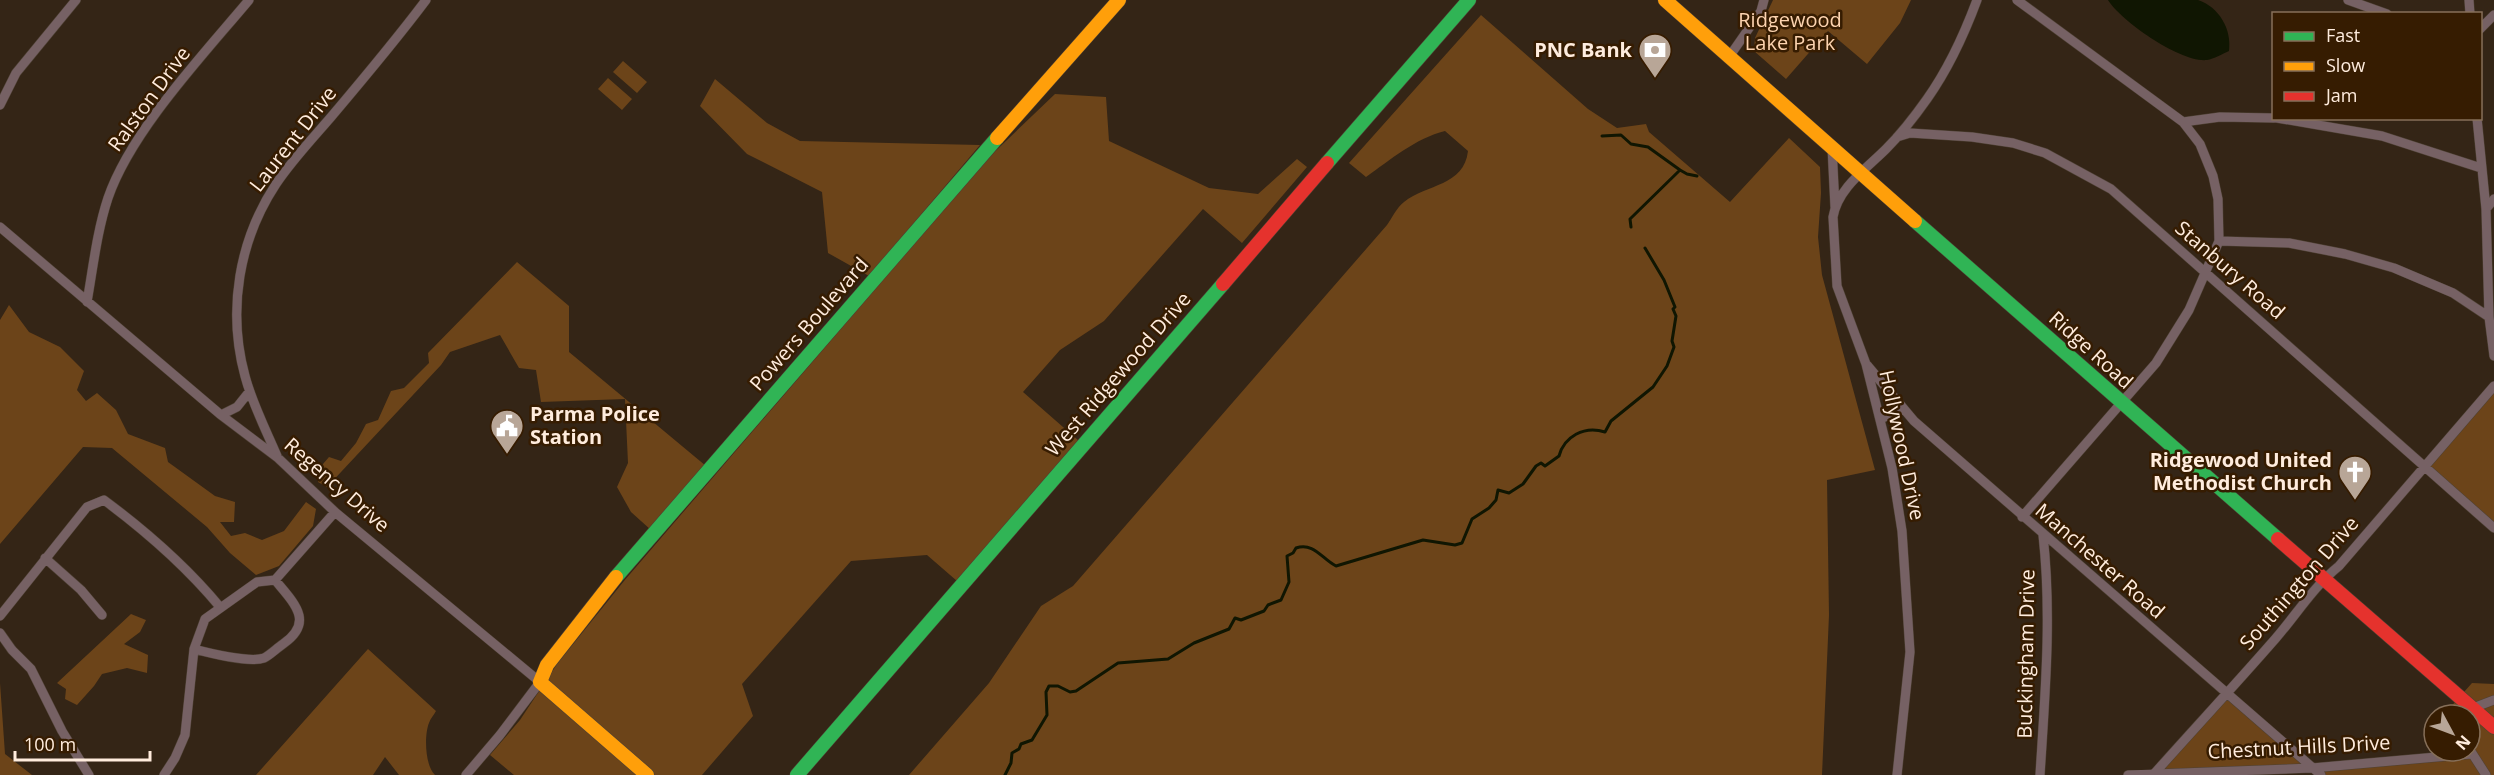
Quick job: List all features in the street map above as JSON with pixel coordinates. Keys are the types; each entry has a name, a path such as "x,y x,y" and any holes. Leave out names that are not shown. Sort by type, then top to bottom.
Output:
{"main road":[{"name":"Powers Boulevard","path":"540,682 547,664 615,578 901,247 1119,0"},
{"name":"West Ridgewood Drive","path":"797,775 1469,0"},
{"name":"Ridge Road","path":"1665,0 2324,579 2460,703"},
{"name":"Regency Drive","path":"540,682 647,775"}],"street":[{"path":"0,105 16,73 76,0"},
{"name":"Ralston Drive","path":"87,302 108,198 133,146 183,79 249,0"},
{"name":"Laurent Drive","path":"278,458 249,392 239,350 237,308 241,269 257,219 283,174 401,34 426,0"},
{"path":"1729,57 1761,11 1764,0"},
{"path":"1835,207 1848,186 1897,137 1926,100 1951,62 1977,0"},
{"path":"2018,0 2183,122 2200,144 2213,176 2218,199 2219,241 2189,310 2156,363 2022,517"},
{"path":"2348,0 2381,12"},
{"path":"2482,28 2494,15"},
{"path":"2183,122 2220,117 2272,118"},
{"path":"2287,120 2382,136 2481,168"},
{"path":"2477,120 2486,209 2489,317 2494,356"},
{"name":"Stanbury Road","path":"1897,137 1910,133 2013,142 2045,153 2111,189 2494,528"},
{"name":"Hollywood Drive","path":"1832,147 1835,207 1833,238 1837,286 1866,364 1892,468 1902,531 1910,652 1897,775"},
{"path":"2486,209 2494,199"},
{"name":"Regency Drive","path":"0,227 221,415 278,458 335,512 540,682"},
{"path":"2219,241 2289,243 2345,254 2394,268 2453,293 2489,317"},
{"name":"Manchester Road","path":"1866,364 1903,409 2022,517 2321,775"},
{"name":"Southington Drive","path":"2154,774 2324,579 2339,566 2494,386"},
{"path":"221,415 237,407 249,392"},
{"path":"1880,419 1903,409"},
{"path":"0,616 87,507 104,500 152,536 201,584 220,607"},
{"path":"164,775 175,758 185,735 194,650 205,619 257,582 275,580 335,512"},
{"name":"Buckingham Drive","path":"2040,775 2049,617 2043,535"},
{"path":"45,558 81,590 102,615"},
{"path":"194,650 236,658 263,658 295,636 301,619 295,604 275,580"},
{"path":"0,633 12,650 31,669 62,730 89,775"},
{"path":"466,775 540,682"},
{"name":"Chestnut Hills Drive","path":"2128,775 2312,768 2422,757"}],"green space":[{"name":"Ridgewood Lake Park","path":"1773,0 1911,0 1900,23 1867,64 1828,31 1786,79 1754,51 1755,38"},
{"path":"1481,15 1588,109 1617,128 1646,124 1649,132 1730,202 1789,138 1820,167 1818,237 1822,275 1875,470 1827,480 1829,615 1822,775 909,775 989,683 1041,606 1073,586 1387,225 1399,207 1413,196 1443,183 1460,171 1468,151 1445,131 1414,144 1366,177 1349,163"},
{"path":"623,61 647,82 637,93 613,72"},
{"path":"608,78 632,99 622,110 598,89"},
{"path":"715,79 767,123 800,141 980,145 869,276 828,253 822,192 747,154 700,106"},
{"path":"1055,94 1106,97 1109,141 1209,188 1258,194 1297,159 1307,167 1242,243 1203,209 1104,321 1060,350 1023,392 1079,441 957,581 927,555 851,561 742,684 753,716 702,775 514,775 490,755 520,720 557,664 624,581 985,161"},
{"path":"517,262 569,306 569,352 706,466 651,530 631,512 617,487 628,463 625,399 541,402 536,370 519,368 500,335 450,352 441,365 327,487 318,482 323,464 329,457 341,461 356,443 366,424 378,420 391,391 404,388 429,363 428,353"},
{"path":"9,305 29,332 60,347 84,371 77,390 86,401 97,393 116,410 128,434 165,448 168,462 215,496 235,502 234,522 220,522 231,536 245,533 262,540 284,531 306,502 316,509 313,526 279,566 256,575 230,553 207,527 112,448 83,447 0,544 0,320"},
{"path":"2494,386 2494,528 2424,465"},
{"path":"131,614 146,620 140,632 124,644 148,655 147,673 127,668 102,674 77,705 65,699 66,689 57,683"},
{"path":"368,649 436,711 427,728 426,742 427,758 435,775 399,775 385,757 373,775 256,775"},
{"path":"0,683 5,754 32,775 0,775"},
{"path":"2472,683 2494,684 2494,775 2321,775 2312,768 2422,756 2422,763 2482,763 2482,703 2454,703"},
{"path":"2226,694 2312,768 2155,773"}],"shaded area":[{"path":"2108,0 2198,0 2218,13 2226,27 2229,51 2207,60 2182,55 2138,29 2125,19"}],"waterway":[{"path":"1602,136 1621,135 1631,144 1648,147 1680,170"},
{"path":"1631,227 1630,219 1680,170 1697,176"},
{"path":"1005,775 1011,763 1012,753 1019,749 1021,744 1032,740 1047,715 1046,692 1049,686 1058,686 1070,692 1076,691 1118,663 1168,659 1194,643 1229,629 1235,618 1241,620 1264,611 1268,605 1281,600 1289,582 1287,556 1296,548 1313,549 1336,566 1423,540 1455,545 1462,543 1472,519 1489,508 1496,500 1498,490 1509,493 1523,484 1536,466 1541,463 1545,466 1559,456 1565,443 1576,434 1590,430 1605,432 1611,421 1653,387 1667,366 1674,347 1672,341 1676,316 1673,309 1675,307 1664,280 1645,248"}],"traffic: fast":[{"path":"1327,163 1469,0"},
{"path":"616,577 997,138"},
{"path":"1915,221 2278,539"},
{"path":"797,775 1223,284"}],"traffic: slow":[{"path":"997,138 1119,0"},
{"path":"1665,0 1915,221"},
{"path":"616,577 547,665 540,682 647,775"}],"traffic: jam":[{"path":"1223,284 1327,163"},
{"path":"2278,539 2494,727"}],"place":[{"name":"PNC Bank","path":"1655,79"},
{"name":"Parma Police Station","path":"507,455"},
{"name":"Ridgewood United Methodist Church","path":"2355,501"}]}
